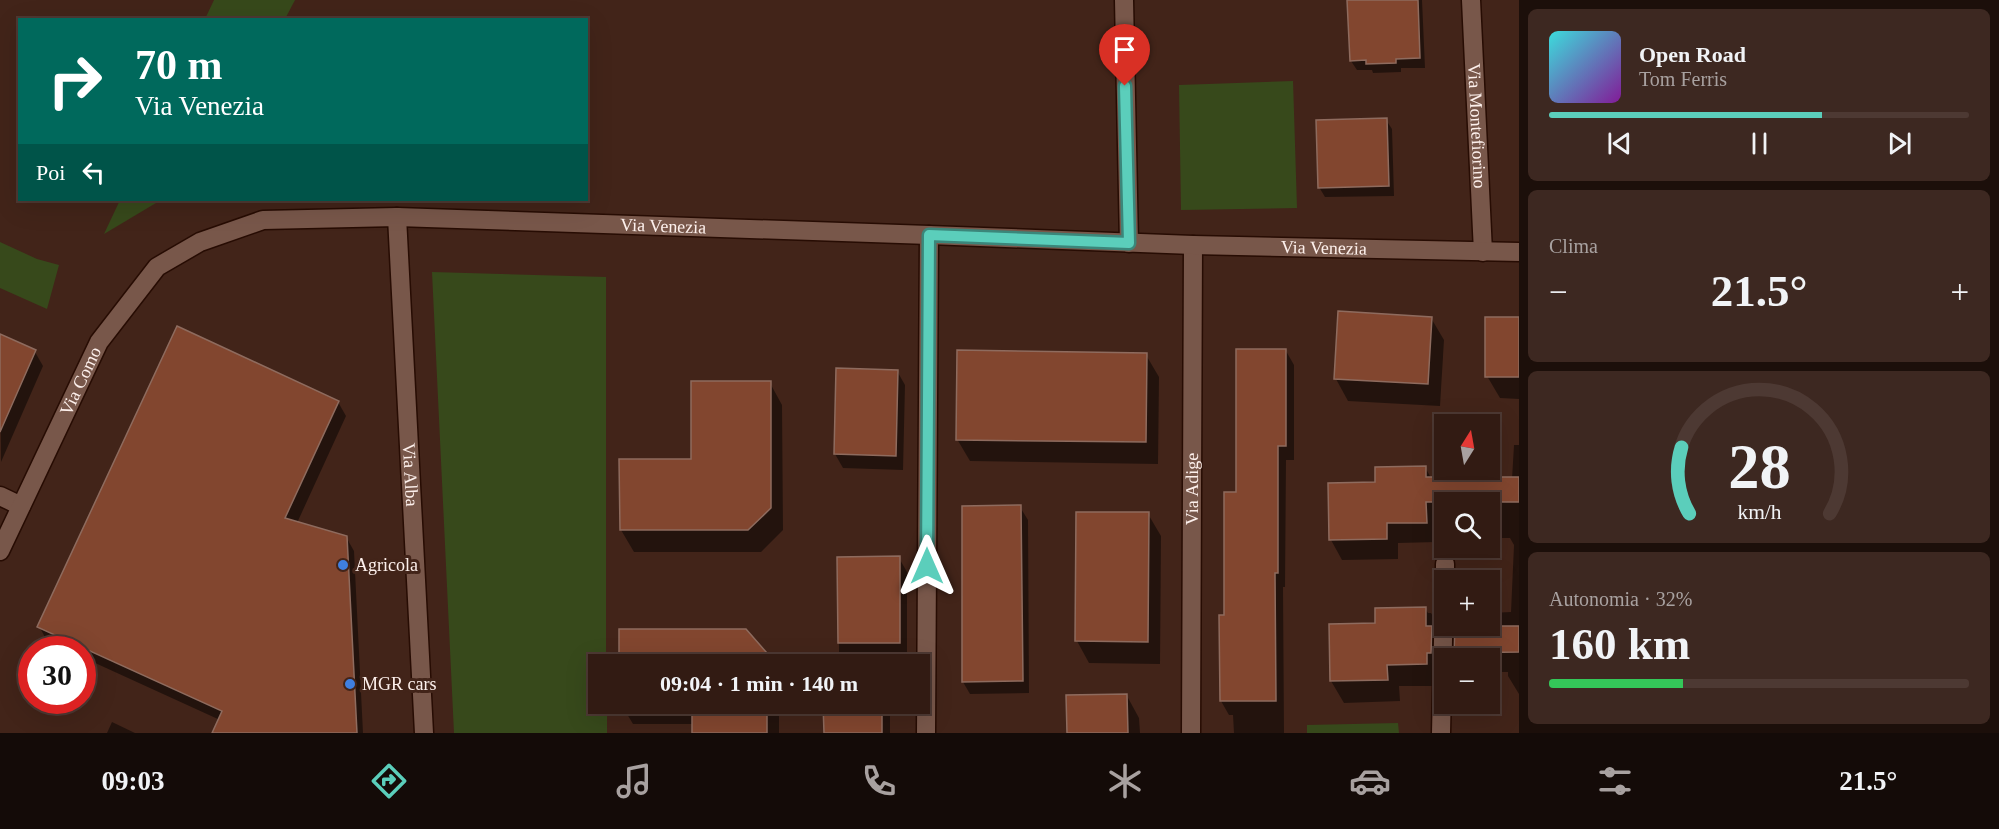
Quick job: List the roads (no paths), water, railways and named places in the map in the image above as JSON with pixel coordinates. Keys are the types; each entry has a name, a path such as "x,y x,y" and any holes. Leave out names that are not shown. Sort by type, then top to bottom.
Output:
{"street":[{"path":"1124,0 1129,243"},
{"name":"Via Montefiorino","path":"1471,0 1483,252"},
{"name":"Via Venezia","path":"200,242 263,220 397,217 1193,245 1519,252"},
{"name":"Via Alba","path":"397,217 424,733"},
{"path":"926,733 929,235"},
{"name":"Via Como","path":"0,551 99,342 157,267 200,242"},
{"name":"Via Adige","path":"1191,733 1193,245"},
{"path":"0,496 21,506"},
{"path":"1441,733 1443,636"}],"place":[{"name":"Agricola","path":"343,565"},
{"name":"MGR cars","path":"350,684"}]}
